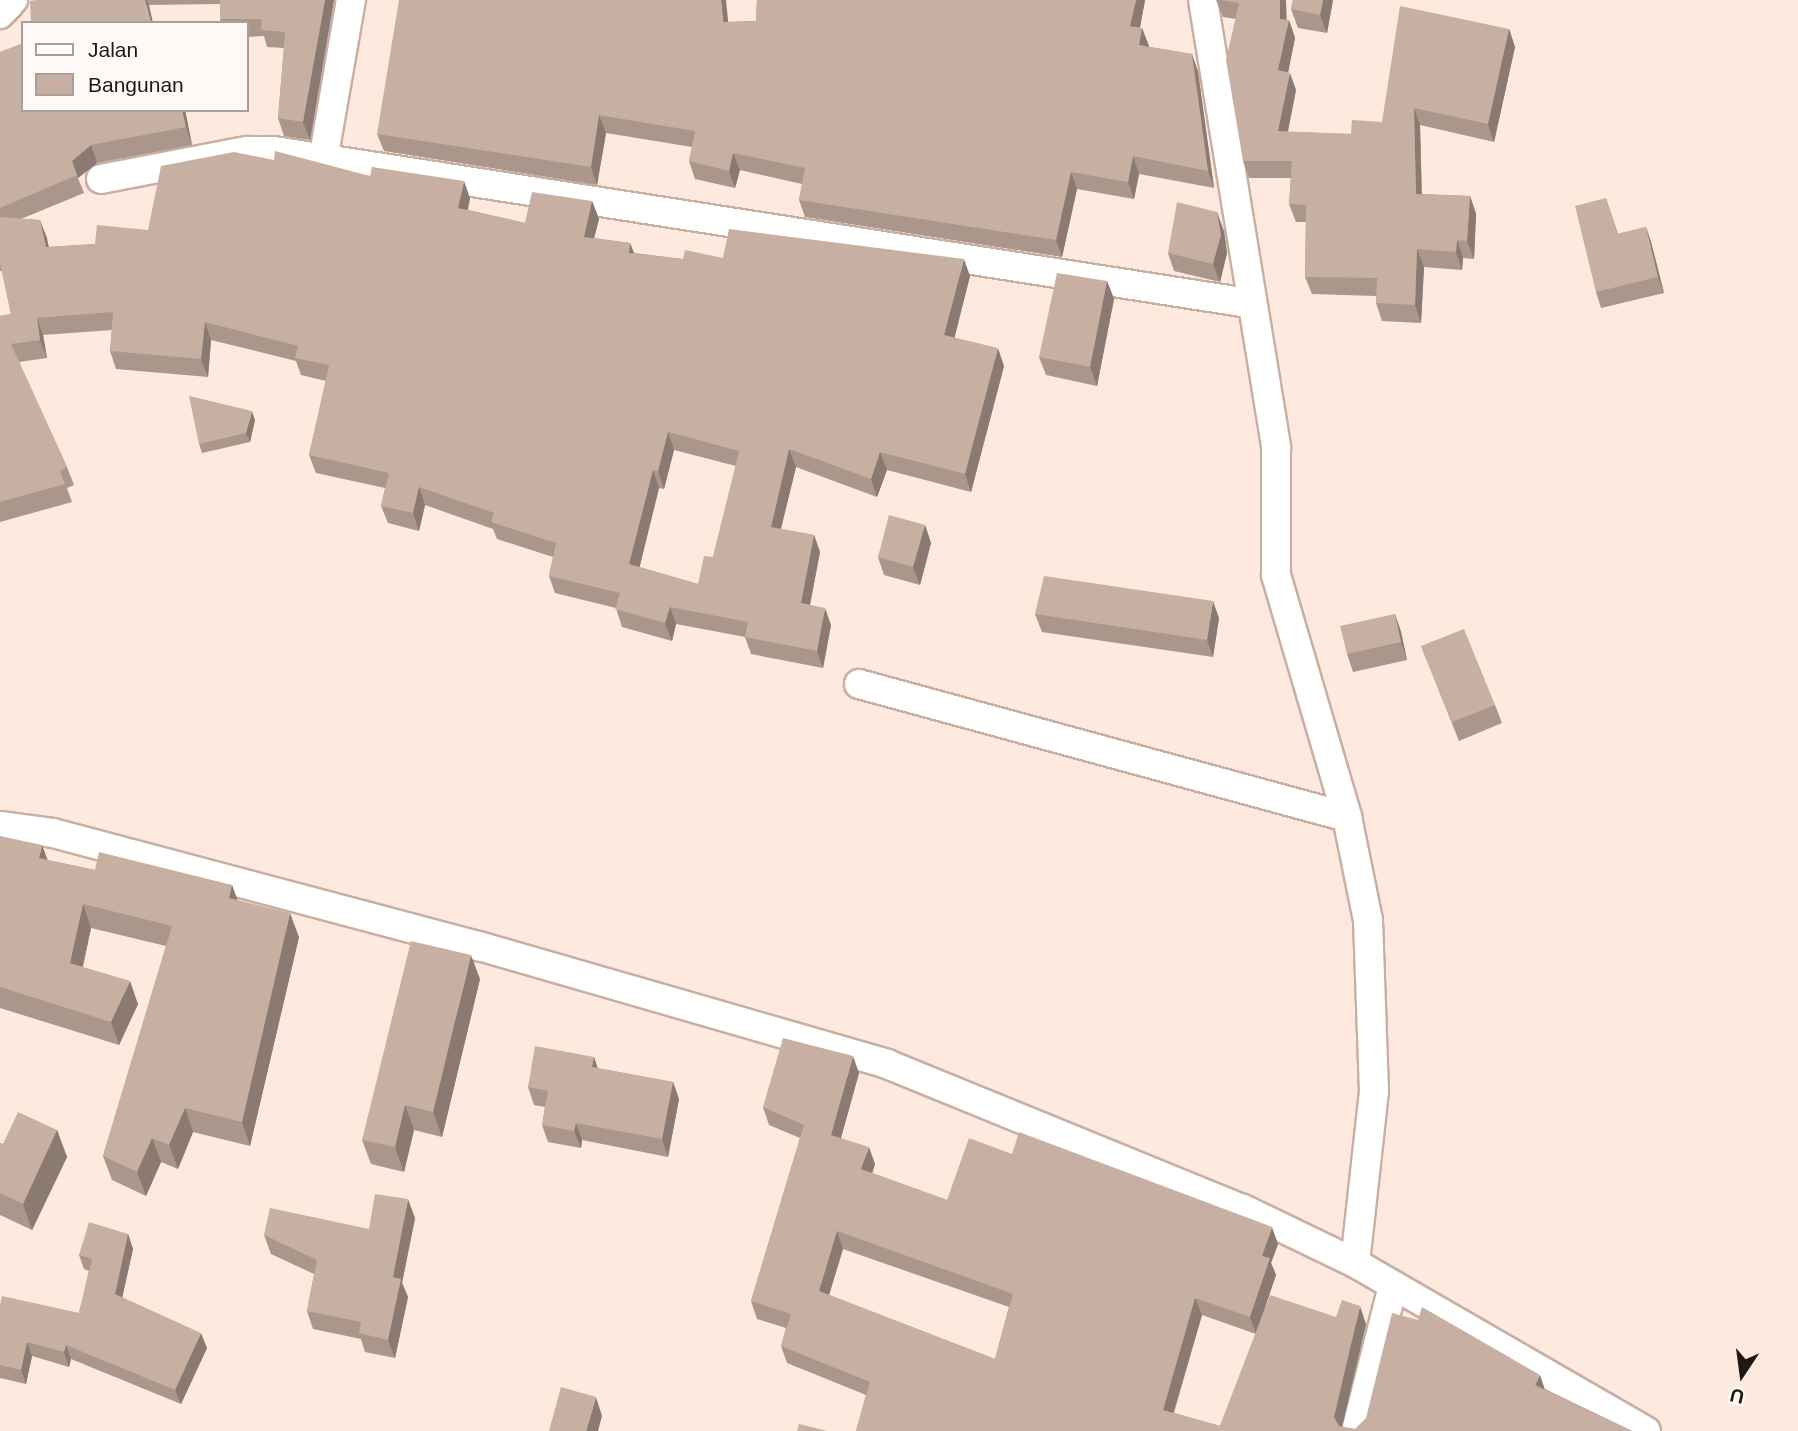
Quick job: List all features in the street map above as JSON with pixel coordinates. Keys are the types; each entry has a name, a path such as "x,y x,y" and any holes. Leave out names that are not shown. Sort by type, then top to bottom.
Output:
{"street":[{"path":"0,14 13,0"},
{"path":"323,160 351,0"},
{"path":"1203,0 1248,303 1276,448 1276,575 1347,817 1368,920 1374,1091 1354,1263"},
{"path":"101,179 247,151 522,185 738,228 952,252 1248,303"},
{"path":"859,684 1347,817"},
{"path":"0,826 53,833 789,1030 1006,1109 1354,1263 1646,1431"},
{"path":"1356,1431 1393,1286"}],"building":[{"path":"145,0 150,21 31,21 30,1"},
{"path":"220,0 325,0 303,122 278,118 285,32 261,30 262,19 220,19"},
{"path":"399,0 721,0 723,22 756,21 757,0 1136,0 1130,26 1142,28 1139,45 1192,54 1208,171 1133,156 1128,182 1071,172 1056,240 799,200 805,168 733,153 729,171 689,161 695,131 599,115 591,167 377,134"},
{"path":"1220,0 1280,0 1280,19 1289,20 1278,70 1290,73 1278,131 1351,134 1352,120 1382,122 1400,6 1509,29 1488,124 1414,108 1416,194 1470,196 1467,241 1457,240 1456,252 1417,249 1415,305 1376,303 1377,278 1305,277 1306,205 1289,204 1292,161 1243,161 1226,60 1239,3"},
{"path":"1293,0 1323,0 1320,15 1291,9"},
{"path":"21,44 21,112 182,112 186,127 91,145 72,161 77,175 0,208 0,52"},
{"path":"275,151 370,176 372,167 464,181 458,208 525,223 532,192 592,201 584,237 630,243 629,253 683,259 685,250 723,258 729,229 964,259 944,335 998,348 965,474 880,452 871,479 789,449 771,527 814,535 801,603 825,608 817,651 745,637 748,622 670,607 665,623 615,609 620,593 549,576 556,543 491,522 494,513 419,487 413,513 381,506 389,473 309,455 329,365 295,358 298,346 205,322 201,359 110,351 113,312 37,318 40,340 11,344 67,467 60,471 65,484 0,502 0,316 11,314 0,263 0,217 40,220 46,247 95,244 97,225 148,230 161,166 234,152 274,160","holes":["668,432 739,451 713,557 704,556 698,584 629,564 653,470 658,471"]},
{"path":"1606,198 1617,234 1646,227 1658,277 1596,292 1575,206"},
{"path":"1177,202 1217,212 1221,235 1213,264 1168,253"},
{"path":"1057,273 1107,281 1090,367 1039,357"},
{"path":"189,396 252,411 246,433 199,444"},
{"path":"889,515 925,525 913,567 878,557"},
{"path":"1044,576 1213,601 1207,640 1035,614"},
{"path":"1395,614 1401,642 1347,654 1340,626"},
{"path":"1464,629 1495,705 1452,722 1421,646"},
{"path":"0,836 42,845 39,858 95,870 99,852 232,885 229,898 290,913 242,1122 185,1108 169,1145 152,1138 137,1172 103,1156 172,926 83,904 70,963 130,981 111,1022 0,987"},
{"path":"411,941 471,955 433,1112 405,1105 395,1147 362,1140"},
{"path":"783,1038 853,1056 831,1135 869,1147 861,1169 947,1200 969,1138 1012,1154 1019,1132 1272,1227 1262,1256 1270,1258 1250,1317 1195,1298 1163,1410 1220,1426 1270,1295 1336,1317 1342,1300 1360,1306 1334,1417 1339,1426 1355,1429 1366,1418 1392,1313 1418,1320 1422,1307 1540,1375 1535,1385 1632,1431 856,1431 870,1382 781,1346 791,1314 751,1301 804,1125 763,1107","holes":["837,1231 1013,1294 995,1359 819,1291"]},
{"path":"535,1046 594,1057 592,1067 673,1082 662,1139 576,1123 574,1131 542,1125 548,1091 528,1087"},
{"path":"18,1112 57,1130 23,1204 0,1193 0,1143 3,1144"},
{"path":"375,1194 408,1199 393,1277 401,1279 388,1340 359,1333 361,1322 307,1311 317,1260 264,1235 270,1208 369,1229"},
{"path":"89,1222 128,1234 115,1294 201,1333 175,1390 66,1345 64,1352 27,1342 21,1370 0,1365 2,1296 79,1313 92,1259 79,1255"},
{"path":"561,1387 596,1397 586,1431 549,1431"},
{"path":"799,1424 827,1431 797,1431"}]}
